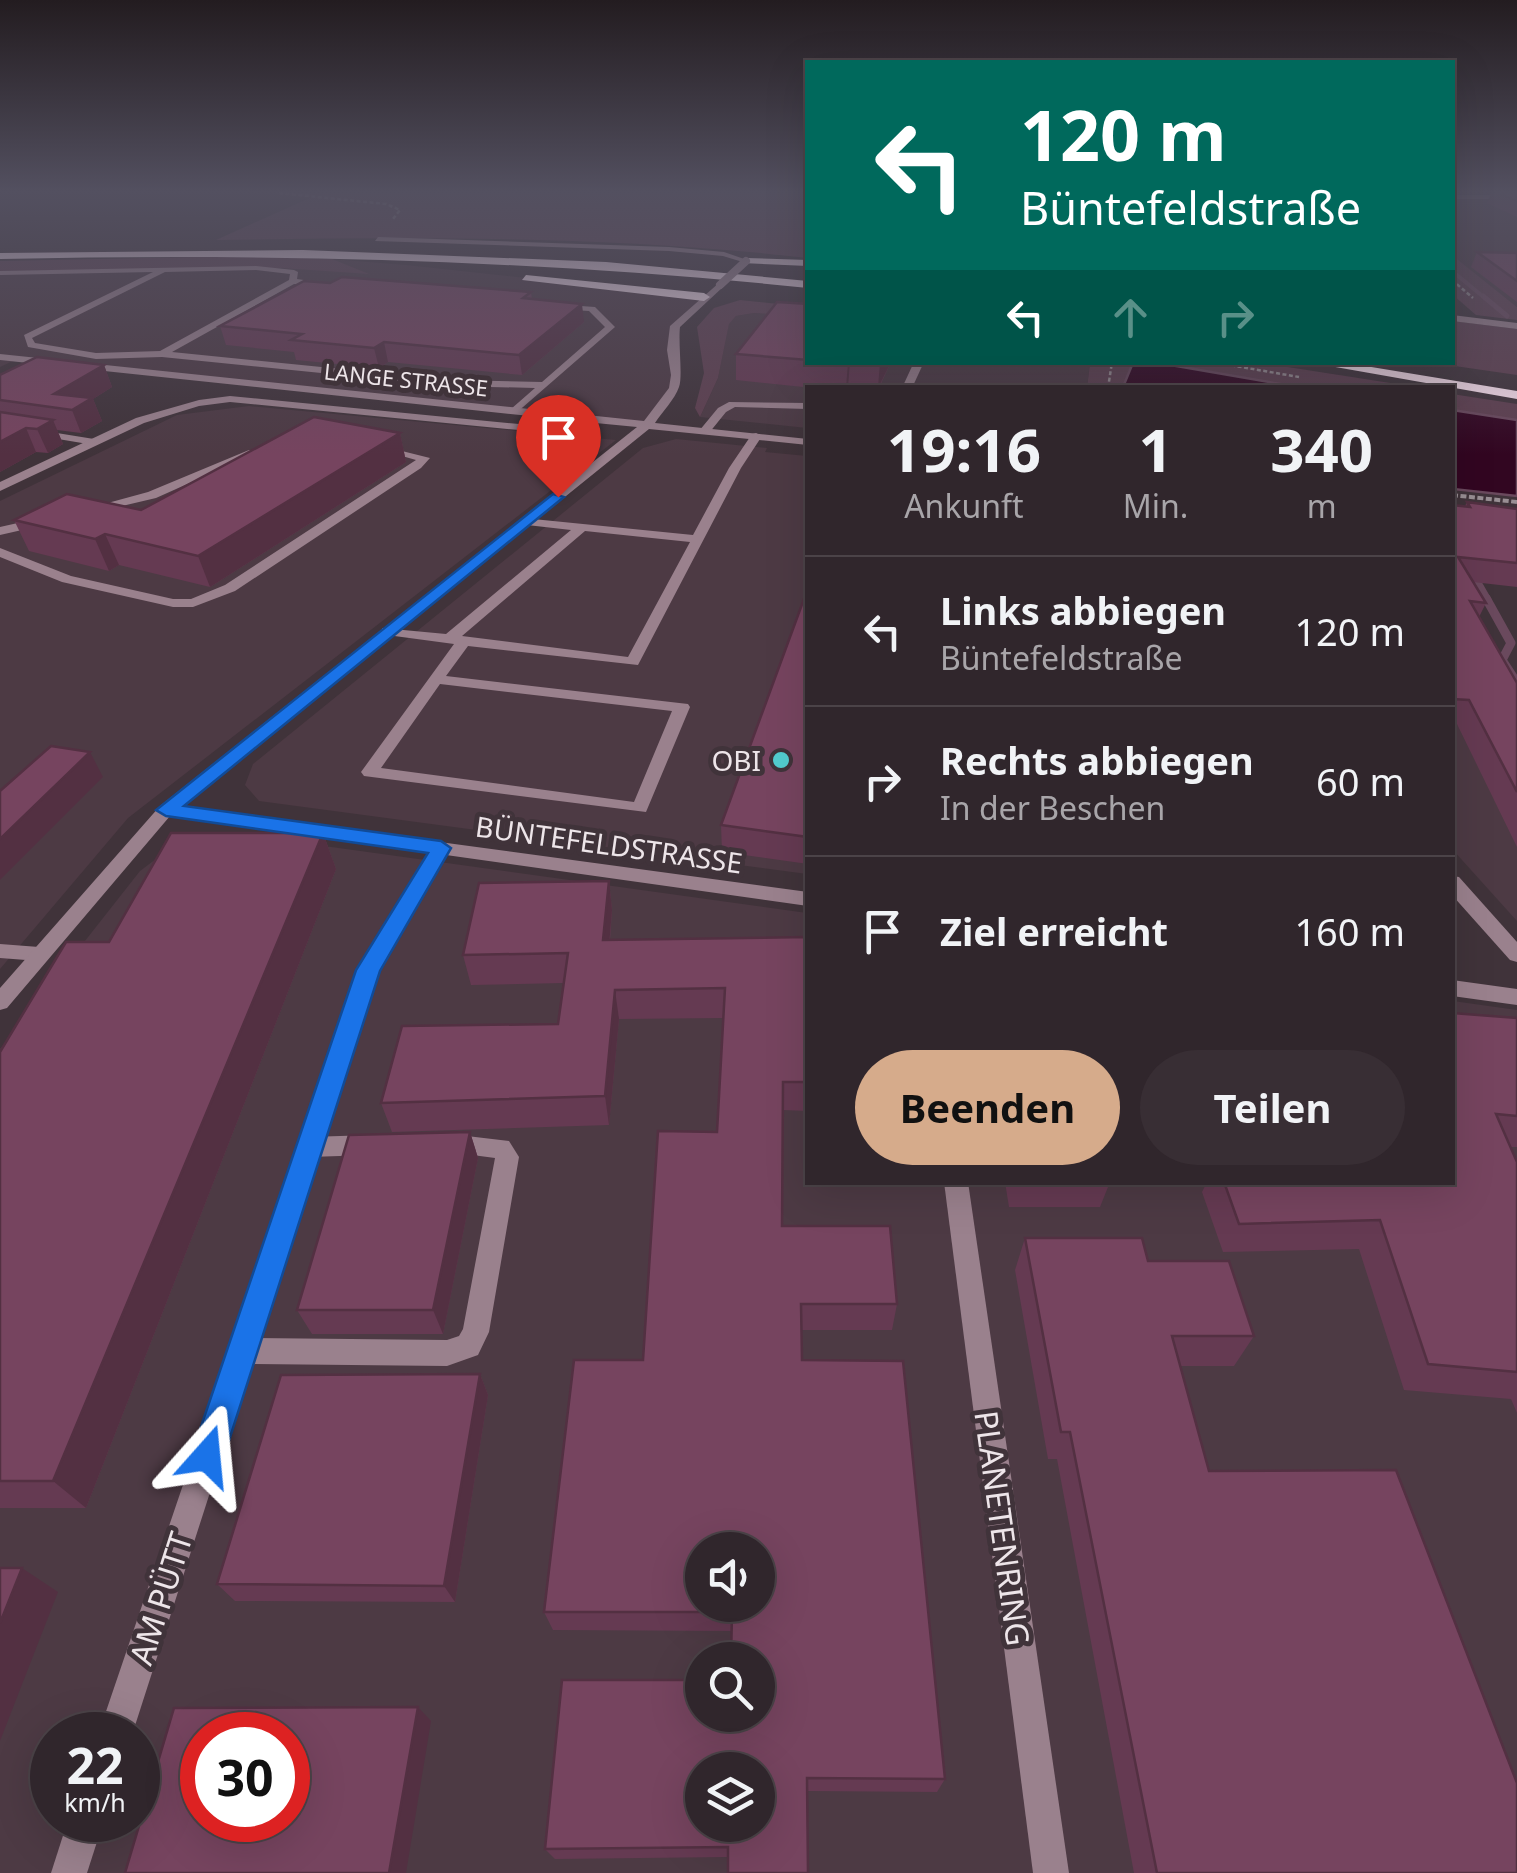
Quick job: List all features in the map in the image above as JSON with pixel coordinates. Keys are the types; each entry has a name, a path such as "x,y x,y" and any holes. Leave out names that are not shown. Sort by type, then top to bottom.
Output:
{"highway":[{"path":"569,280 739,296"},
{"path":"752,280 805,285"},
{"path":"1332,365 1517,395"},
{"path":"1391,365 1517,386"}],"street":[{"path":"142,280 27,338 31,344 125,360 162,354 452,383 544,385"},
{"path":"0,1002 166,810 648,424 674,388 672,350 676,326 724,280"},
{"path":"162,354 292,282 348,286"},
{"path":"514,411 610,327 592,309 535,304"},
{"path":"1455,318 1517,326"},
{"name":"LANGE STRASSE","path":"0,357 805,442"},
{"path":"0,486 158,412 190,402 230,400 519,427 562,416"},
{"path":"705,430 722,410 733,404 805,406"},
{"path":"21,431 94,442"},
{"path":"387,631 633,662 756,436"},
{"path":"0,552 67,580 174,603 193,603 230,588 424,458 361,444"},
{"path":"76,513 152,495 264,448"},
{"path":"0,532 57,518"},
{"path":"527,521 697,539"},
{"path":"436,679 682,706 640,808 370,772 436,679 456,641 582,527"},
{"name":"BÜNTEFELDSTRASSE","path":"166,810 805,899"},
{"name":"AM PÜTT","path":"122,1712 368,970 441,848"},
{"path":"1455,885 1517,955"},
{"path":"0,951 39,954"},
{"path":"1455,988 1517,996"},
{"path":"242,1351 446,1353 468,1346 476,1332 506,1157 501,1148 476,1144 309,1146"},
{"name":"PLANETENRING","path":"956,1185 1050,1873"},
{"path":"69,1873 79,1842"}],"path":[{"path":"1229,365 1303,378"},
{"path":"1455,495 1517,502"}],"shaded area":[{"path":"0,280 549,280 704,297 675,326 674,388 648,424 17,359 0,367"},
{"path":"1455,280 1484,280 1517,307 1517,320 1476,315 1455,297"},
{"path":"1483,280 1517,280 1517,307"},
{"path":"740,300 805,307 805,317 754,313 736,316 729,324 718,378 700,417 695,408 704,373 697,327 714,308"},
{"path":"754,313 805,317 805,365 1090,365 1087,385 805,385 805,428 700,417 718,378 729,323 736,316"},
{"path":"1455,321 1517,329 1517,375 1448,365 1455,365"},
{"path":"1090,365 1132,365 1124,385 1087,385"},
{"path":"1132,365 1171,365 1286,385 1124,385"},
{"path":"1171,365 1275,365 1403,385 1286,385"},
{"path":"1455,394 1517,404 1517,420 1455,410"},
{"path":"249,406 616,440 128,818 0,969 0,501 177,415"},
{"path":"1455,410 1517,420 1517,496 1455,489"},
{"path":"676,439 805,456 805,874 259,801 245,785 253,764 643,448"},
{"path":"1455,641 1517,730 1517,921 1455,852"},
{"path":"237,834 805,913 805,1185 1455,1185 1455,1001 1517,1010 1517,1873 0,1873 0,1049 140,871 177,843"}],"building":[{"path":"385,280 531,292 523,298 582,304 519,355 384,342 374,348 291,340 302,334 220,326 304,281"},
{"path":"777,302 805,304 805,360 736,354"},
{"path":"37,357 104,365 54,394 92,398 72,410 0,400 0,375"},
{"path":"0,412 53,420 0,442"},
{"path":"314,417 400,433 198,556 105,534 95,539 14,520 67,494 141,510"},
{"path":"1467,502 1517,509 1517,563 1458,557 1486,603 1470,601 1517,683 1517,792 1469,700 1455,699 1455,505 1470,507"},
{"name":"OBI","path":"805,596 805,837 721,825"},
{"path":"51,746 90,752 0,839 0,791"},
{"path":"171,833 323,833 53,1481 0,1481 0,1052 66,942 109,942"},
{"path":"609,881 603,940 805,937 805,1082 783,1082 782,1226 890,1226 897,1304 801,1304 802,1360 903,1361 945,1779 807,1778 808,1873 728,1873 728,1847 545,1849 562,1680 685,1680 685,1732 775,1732 775,1642 731,1642 732,1622 775,1622 775,1532 685,1532 685,1612 544,1612 574,1360 643,1360 658,1131 717,1132 725,988 615,990 605,1096 381,1103 402,1026 558,1024 568,953 463,955 479,883"},
{"path":"1455,1013 1517,1018 1517,1116 1496,1114 1517,1162 1517,1372 1428,1364 1380,1220 1239,1224 1225,1185 1455,1185"},
{"path":"470,1132 433,1310 297,1310 349,1135"},
{"path":"1025,1238 1142,1238 1148,1261 1229,1261 1254,1336 1172,1336 1209,1471 1396,1470 1517,1783 1517,1873 1157,1873 1070,1432 1061,1432"},
{"path":"480,1374 444,1586 217,1584 281,1375"},
{"path":"0,1568 22,1568 0,1623"},
{"path":"418,1707 389,1873 125,1873 134,1842 160,1842 160,1755 174,1708"}],"waterway":[{"path":"1463,280 1486,299"},
{"path":"1483,296 1507,316"},
{"path":"1472,573 1488,601"},
{"path":"1486,598 1511,643 1502,660 1517,683"}],"place":[{"name":"OBI","path":"781,760"}],"route":[{"path":"207,1456 368,970 441,848 166,810 558,497"}]}
